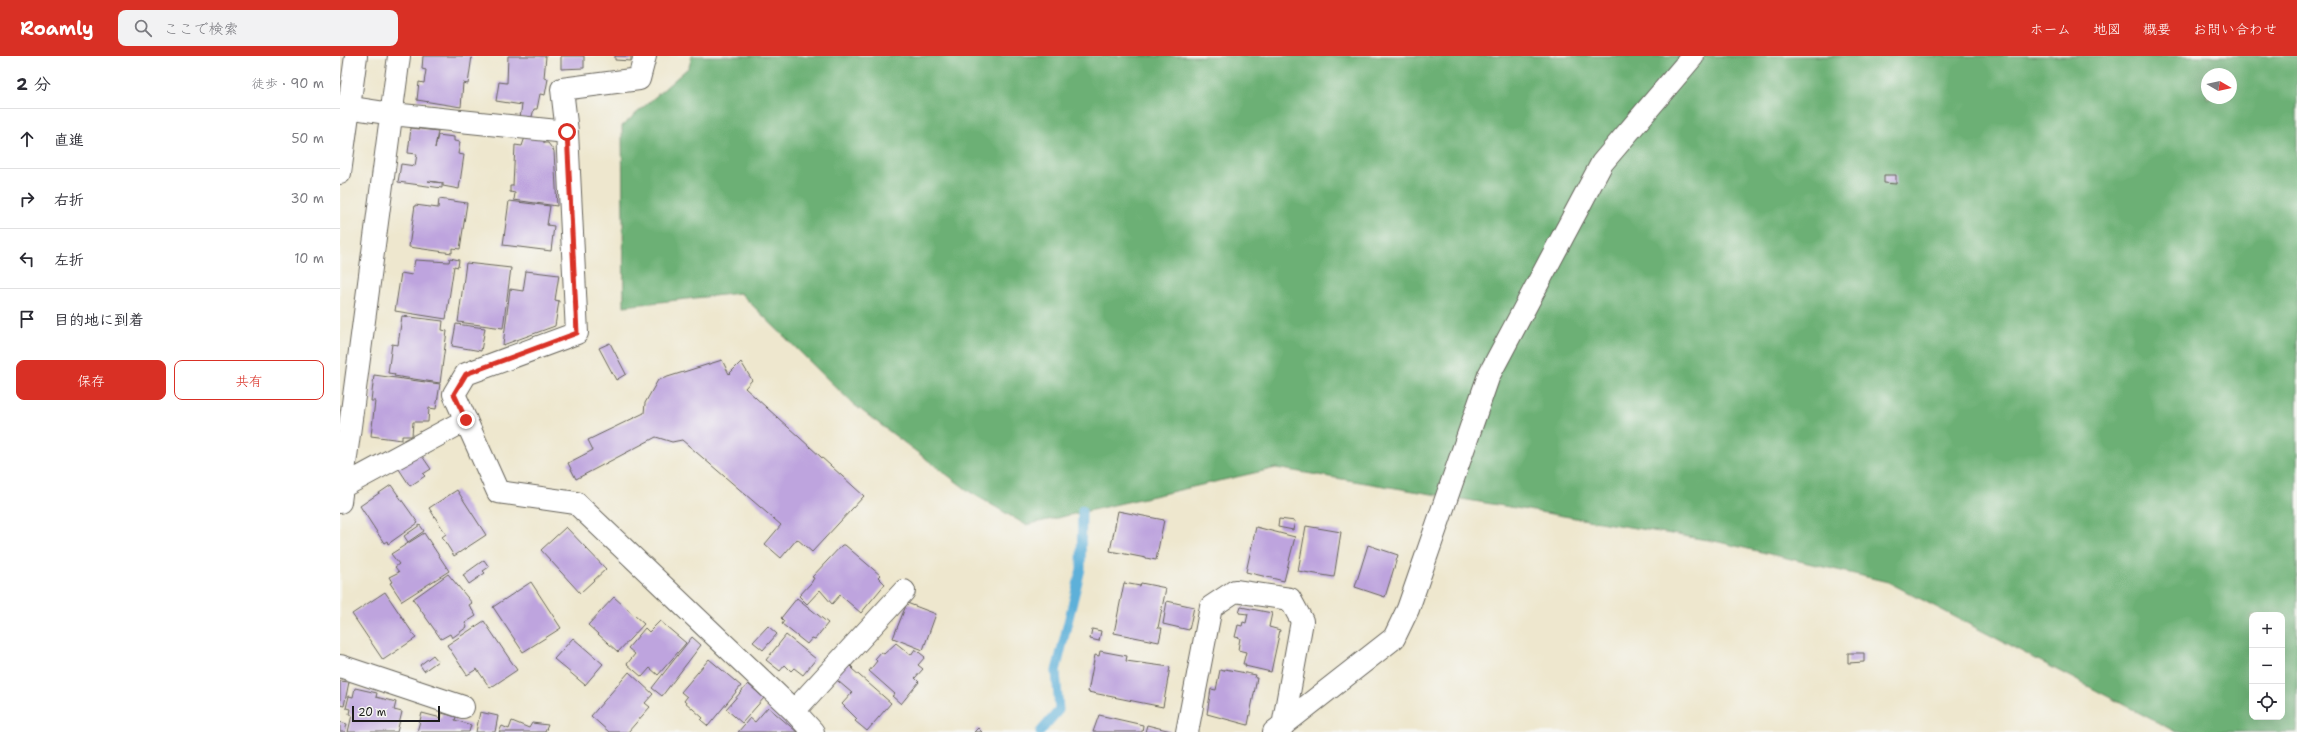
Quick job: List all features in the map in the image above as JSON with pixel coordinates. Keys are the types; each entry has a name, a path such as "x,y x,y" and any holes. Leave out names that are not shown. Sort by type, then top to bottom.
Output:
{"street":[{"path":"340,173 344,106 356,56"},
{"path":"341,492 399,56"},
{"path":"645,56 639,80 562,89 567,132 577,333 466,374 454,394 498,492 576,503 794,711 814,732"},
{"path":"1278,729 1394,638 1408,609 1489,375 1602,163 1692,56"},
{"path":"344,106 392,114 567,132"},
{"path":"341,492 466,420"},
{"path":"794,711 904,590"},
{"path":"1187,732 1211,607 1235,591 1290,599 1302,621 1278,729"},
{"path":"340,666 463,707"}],"green space":[{"path":"692,56 2297,56 2297,732 2176,732 1888,582 1719,542 1276,468 1026,525 970,492 853,404 740,293 624,306 622,126 689,67"}],"building":[{"path":"423,56 472,56 468,84 463,83 461,107 417,100 419,82 424,83 426,70 422,69"},
{"path":"508,56 546,56 544,78 548,79 545,95 540,94 537,109 534,109 531,120 520,118 522,105 496,101 499,82 507,83"},
{"path":"561,56 584,56 584,68 561,69"},
{"path":"615,56 631,56 631,61 615,60"},
{"path":"411,128 438,131 435,148 438,135 454,137 454,141 460,142 458,154 464,155 459,189 443,186 443,183 428,181 442,183 442,188 398,182 401,164 415,166 417,154 408,153"},
{"path":"525,137 544,138 544,143 548,143 554,151 557,206 514,200 515,193 510,192 510,186 513,186 515,145 522,146"},
{"path":"1884,175 1896,175 1896,184 1884,183"},
{"path":"439,199 467,203 460,249 452,248 452,253 409,247 415,205 438,208"},
{"path":"509,201 550,206 547,225 554,226 551,251 503,245"},
{"path":"450,258 459,260 458,267 454,266 446,319 395,311 401,273 412,275 415,260 449,262"},
{"path":"466,263 511,268 503,328 458,322"},
{"path":"526,271 559,275 555,300 559,301 555,326 503,345 510,289 523,291"},
{"path":"402,316 443,321 442,330 447,331 440,383 394,376 395,374 388,373 392,344 398,345"},
{"path":"456,324 485,328 481,351 452,346"},
{"path":"610,343 626,374 616,380 599,348"},
{"path":"722,360 729,374 741,362 752,380 745,388 864,496 812,552 797,539 781,558 765,544 781,525 682,440 672,442 656,437 576,479 568,463 593,450 588,440 644,413 645,403 658,380"},
{"path":"374,375 440,384 436,409 429,408 428,422 413,422 412,436 402,436 402,440 371,436 375,401 371,401"},
{"path":"420,453 431,469 423,474 425,476 410,486 397,466"},
{"path":"391,485 418,523 388,544 387,541 384,543 360,506"},
{"path":"457,490 486,535 454,556 442,537 446,534 429,508"},
{"path":"1118,511 1164,520 1156,560 1110,551"},
{"path":"1279,519 1295,521 1293,530 1278,527"},
{"path":"420,525 424,531 408,542 404,536"},
{"path":"1306,526 1341,532 1334,577 1298,571"},
{"path":"566,527 606,569 580,593 541,550"},
{"path":"1256,527 1295,537 1284,581 1246,572"},
{"path":"424,533 449,571 402,601 390,583 392,582 389,577 399,572 395,567 399,564 391,554"},
{"path":"842,545 845,545 880,575 878,577 885,584 861,613 840,595 832,604 820,590 807,604 799,596 811,583 814,578 812,577"},
{"path":"1368,545 1398,555 1385,597 1355,587"},
{"path":"484,560 489,567 483,571 485,573 469,584 463,575"},
{"path":"448,574 472,603 469,605 476,616 465,623 467,627 452,638 450,634 441,639 413,599"},
{"path":"531,582 561,628 523,652 493,607"},
{"path":"1124,583 1140,586 1141,583 1166,588 1158,628 1162,628 1159,642 1114,633"},
{"path":"385,592 416,638 383,660 352,614"},
{"path":"614,597 644,624 618,652 588,625"},
{"path":"797,598 828,623 815,639 812,638 807,644 782,624 784,621 781,618"},
{"path":"1167,601 1194,607 1189,630 1163,624"},
{"path":"907,603 936,614 923,650 893,638"},
{"path":"1241,607 1272,613 1269,627 1280,630 1271,672 1245,666 1246,664 1243,664 1246,652 1238,650 1240,638 1235,637 1238,625 1242,626 1243,622 1246,623 1248,614 1239,613"},
{"path":"484,621 517,670 490,688 477,669 467,675 447,645"},
{"path":"660,621 686,643 658,675 650,668 642,677 627,664 635,654 628,648 645,628 649,632"},
{"path":"768,626 777,634 763,650 753,642"},
{"path":"1092,629 1101,631 1099,641 1090,639"},
{"path":"786,635 816,659 803,675 794,668 791,671 785,665 780,671 766,660"},
{"path":"692,637 701,645 662,696 652,688"},
{"path":"573,638 603,664 585,685 554,659"},
{"path":"896,643 911,655 915,649 925,657 918,665 923,669 915,678 919,682 901,704 892,696 895,694 869,671 877,661 875,659 881,652 884,654"},
{"path":"1100,651 1127,656 1126,661 1170,667 1163,707 1088,692 1095,655 1099,656"},
{"path":"1848,653 1864,653 1864,662 1848,663"},
{"path":"433,655 438,661 424,671 420,665"},
{"path":"709,659 741,686 708,726 701,720 703,718 684,701 687,697 681,692"},
{"path":"846,661 853,668 852,669 891,703 867,731 855,721 857,719 842,704 852,693 832,676"},
{"path":"1225,669 1256,675 1255,678 1257,678 1248,725 1207,714 1211,689 1216,690 1220,670 1224,671"},
{"path":"629,672 653,694 645,703 650,707 628,732 609,732 591,716"},
{"path":"340,681 349,682 344,706 340,705"},
{"path":"748,684 764,698 742,723 726,709"},
{"path":"355,688 377,693 376,697 396,702 394,710 402,712 397,732 348,732 352,715 349,714 350,709 346,708 349,696 353,697"},
{"path":"768,707 797,732 738,732 750,718 755,722"},
{"path":"480,712 498,716 495,732 476,732"},
{"path":"422,713 441,718 442,713 456,717 455,720 471,725 469,732 417,732"},
{"path":"1099,715 1143,725 1142,732 1093,732"},
{"path":"512,721 529,728 532,723 548,725 545,732 499,732 502,726 509,729"},
{"path":"340,722 347,724 345,732 340,732"},
{"path":"1147,725 1171,731 1171,732 1145,732"},
{"path":"978,728 982,732 974,732"}],"waterway":[{"path":"1040,732 1059,710 1056,671 1081,569 1082,510"}],"route":[{"path":"466,420 454,394 466,374 577,333 567,132"}]}
